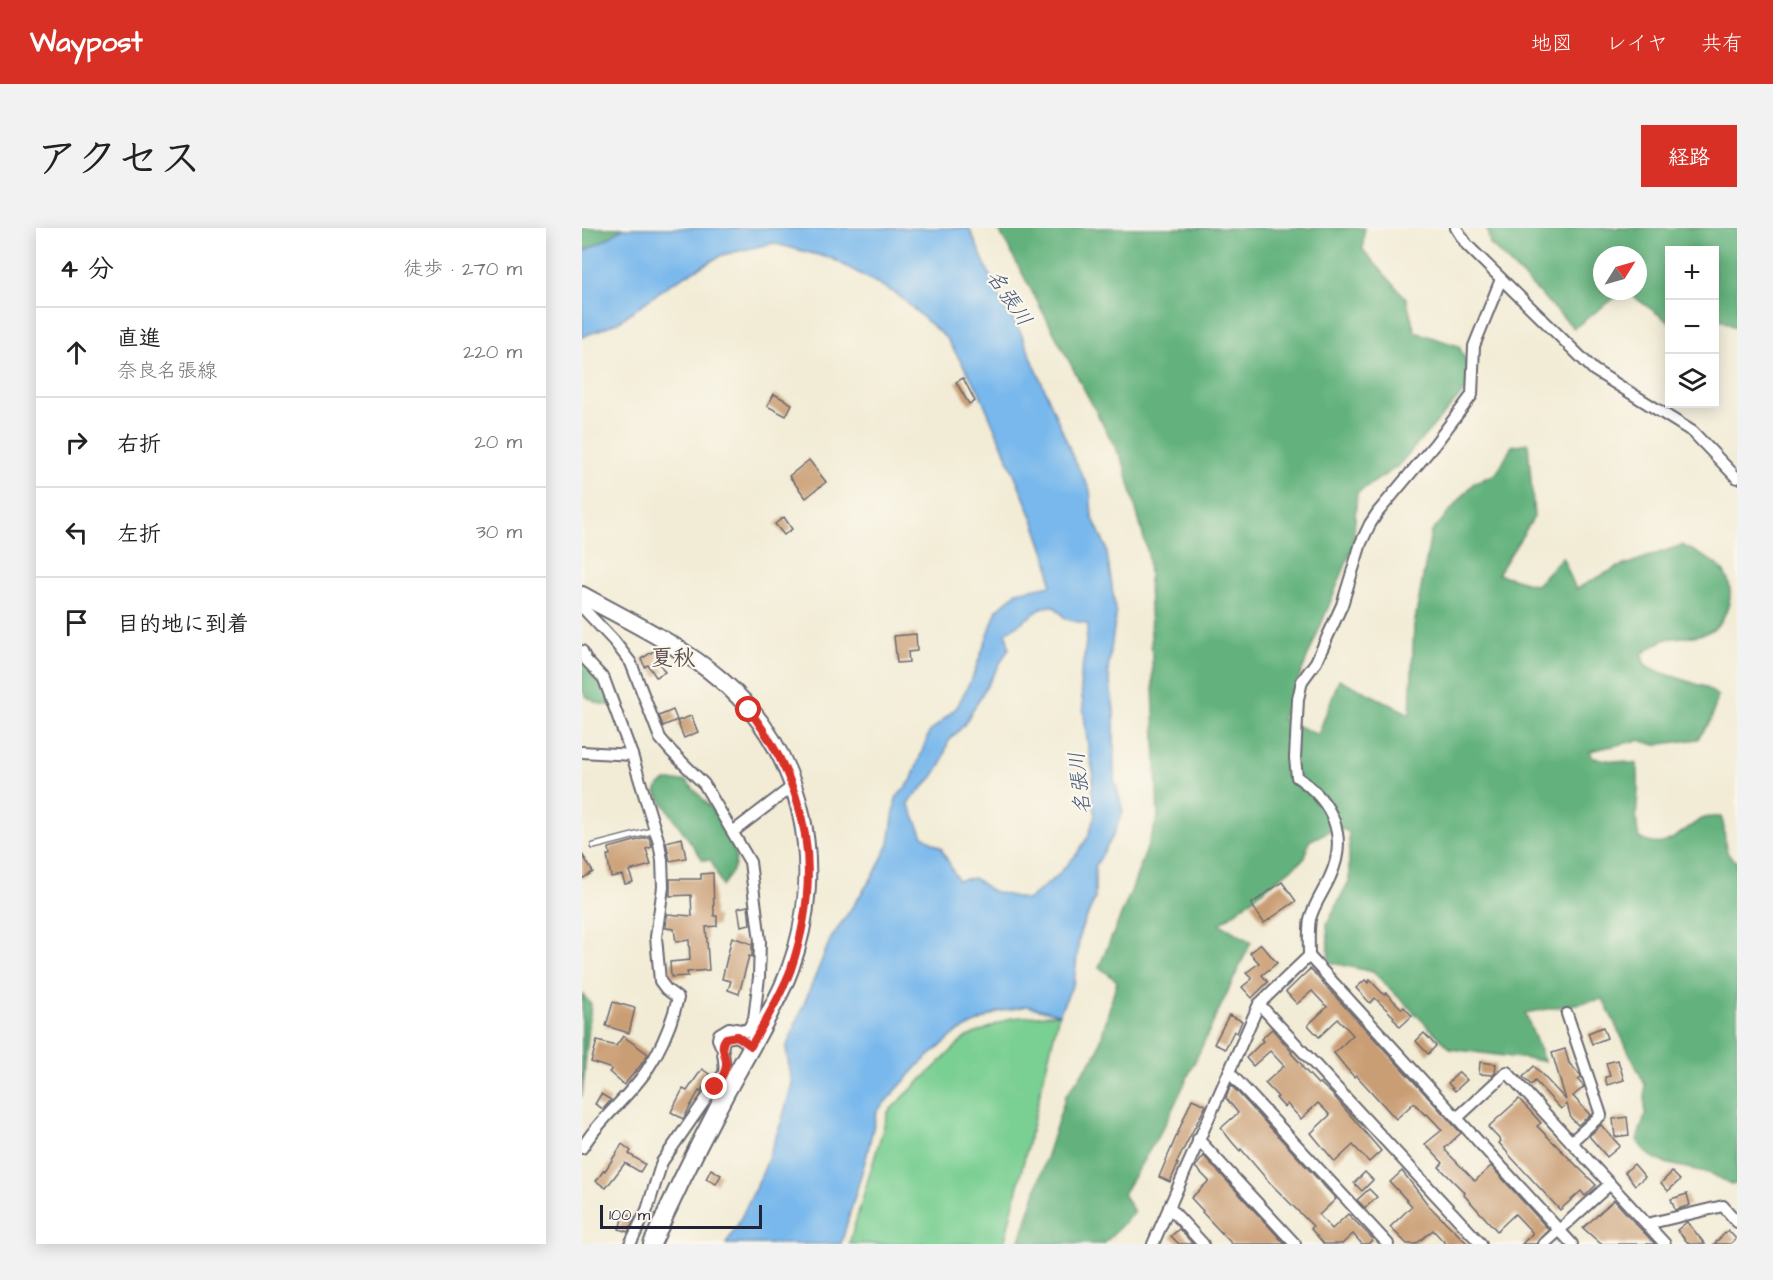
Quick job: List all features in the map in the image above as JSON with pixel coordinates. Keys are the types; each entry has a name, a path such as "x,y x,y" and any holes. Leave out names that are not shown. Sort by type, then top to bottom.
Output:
{"main road":[{"path":"582,602 683,653 722,680 736,694 773,743 793,786 800,807 807,853 808,894 804,924 790,970 688,1165 652,1244"}],"street":[{"path":"1456,228 1467,245 1594,370 1693,432 1736,472"},
{"path":"1501,279 1474,346 1472,395 1370,524 1361,543 1342,605 1316,662 1302,681 1298,699 1295,758 1297,777 1309,785 1326,804 1332,814 1337,836 1333,869 1310,919 1309,956 1572,1244"},
{"path":"582,602 624,653 634,669 660,738 704,783 734,831 750,862 760,941 759,977 754,1019 750,1029 744,1031 732,1028 719,1034 718,1039 726,1064 724,1073 662,1162 647,1210 630,1244"},
{"path":"582,651 586,660 604,680 614,702 661,854 663,877 656,938 660,981 678,998 674,1014 647,1071 582,1148"},
{"path":"582,752 632,755"},
{"path":"734,831 793,786"},
{"path":"1153,1244 1258,1004 1309,956"},
{"path":"1258,1004 1481,1244"},
{"path":"1567,1014 1601,1115 1571,1142"},
{"path":"722,1046 726,1038 732,1036 737,1036 751,1046"},
{"path":"1229,1072 1388,1244"},
{"path":"1456,1118 1507,1072 1665,1244"},
{"path":"1198,1139 1295,1244"},
{"path":"1544,1244 1610,1184"},
{"path":"1647,1224 1723,1206 1737,1222"},
{"path":"1169,1207 1203,1244"}],"lane":[{"path":"594,846 654,829"}],"green space":[{"path":"582,228 623,228 582,252"},
{"path":"998,228 1364,228 1363,250 1406,298 1415,332 1459,346 1474,380 1397,467 1357,493 1353,547 1282,719 1318,735 1339,679 1410,714 1414,626 1431,533 1474,483 1496,474 1512,446 1528,443 1534,517 1498,574 1536,585 1562,557 1576,589 1616,568 1682,545 1711,560 1724,573 1730,591 1729,603 1723,618 1715,628 1707,633 1664,640 1643,653 1643,661 1648,668 1705,687 1718,696 1711,720 1698,739 1655,745 1639,740 1590,751 1593,758 1637,764 1636,819 1639,838 1649,842 1665,842 1702,819 1721,817 1726,848 1731,857 1737,861 1737,1183 1733,1185 1711,1174 1660,1161 1643,1149 1637,1140 1645,1115 1645,1085 1603,999 1525,1013 1544,1061 1451,1049 1373,972 1329,962 1327,923 1349,881 1349,832 1337,827 1309,841 1305,858 1220,924 1251,942 1166,1123 1123,1194 1134,1212 1104,1244 1019,1244 1066,1095 1097,1053 1117,981 1099,967 1130,894 1158,818 1148,554 1124,464"},
{"path":"1487,228 1737,228 1737,329 1719,318 1719,246 1665,246 1665,319 1638,300 1647,300 1647,246 1593,246 1593,300 1612,300 1574,328 1490,244"},
{"path":"582,660 602,681 612,705 595,702 584,694"},
{"path":"666,781 686,781 727,831 736,854 735,865 722,886 711,860 703,860 656,793 659,785"},
{"path":"582,994 591,1004 582,1097"},
{"path":"1059,1014 1004,1244 849,1244 888,1112 965,1038 1011,1018"}],"water":[{"path":"623,228 969,228 1000,298 1021,333 1075,461 1090,490 1092,516 1106,547 1116,614 1108,670 1114,710 1114,779 1123,811 1113,836 1095,867 1095,899 1080,932 1074,982 1059,1014 1027,1006 998,1012 956,1033 920,1064 877,1111 841,1244 726,1244 763,1172 782,1120 792,1084 786,1048 830,940 873,876 889,844 896,798 911,781 929,733 957,707 973,676 997,610 1017,592 1051,585 1049,565 1034,522 978,389 947,339 897,294 833,259 773,243 722,255 672,283 618,322 582,337 582,252","holes":["1054,606 1066,619 1088,624 1080,678 1093,771 1092,793 1095,816 1088,837 1076,855 1056,877 1027,900 992,891 974,878 958,880 941,848 923,836 908,803 932,778 942,763 948,742 964,725 1009,648 1006,633 1044,607"]}],"building":[{"path":"963,378 975,401 969,404 956,382"},
{"path":"774,394 792,404 786,416 767,406"},
{"path":"809,460 826,482 806,498 789,476"},
{"path":"784,517 792,529 784,535 775,524"},
{"path":"916,634 917,651 908,652 909,662 897,663 894,636"},
{"path":"655,650 660,658 657,660 665,672 656,677 648,665 645,667 641,659"},
{"path":"673,710 677,720 663,726 659,716"},
{"path":"691,716 698,732 684,738 677,721"},
{"path":"649,837 652,847 646,849 651,865 629,871 633,882 625,884 622,875 611,877 607,855 610,855 609,848"},
{"path":"682,838 686,858 670,861 666,842"},
{"path":"582,854 593,872 582,879"},
{"path":"713,873 714,916 717,916 717,926 706,927 709,970 687,972 688,976 671,977 670,962 690,960 689,940 676,942 674,929 666,928 667,914 692,916 691,895 670,896 670,879 701,879 701,874"},
{"path":"1282,882 1296,901 1264,923 1251,904"},
{"path":"748,906 750,924 741,926 738,908"},
{"path":"732,937 752,944 752,957 749,956 739,994 728,990 731,981 722,979"},
{"path":"1261,944 1277,963 1262,975 1268,982 1252,998 1242,987 1252,979 1246,973 1259,963 1250,953"},
{"path":"1310,969 1461,1133 1445,1148 1446,1151 1475,1181 1491,1166 1549,1230 1536,1244 1522,1244 1532,1232 1515,1214 1497,1231 1464,1195 1465,1193 1439,1167 1443,1163 1425,1144 1442,1130 1427,1114 1425,1115 1414,1103 1396,1119 1356,1075 1354,1077 1334,1053 1353,1035 1338,1019 1319,1037 1308,1025 1327,1007 1312,991 1297,1004 1286,992"},
{"path":"1365,980 1368,983 1370,980 1384,995 1386,993 1412,1016 1400,1027 1394,1017 1375,998 1370,1003 1356,988"},
{"path":"613,1002 635,1008 629,1033 606,1026"},
{"path":"1229,1015 1242,1021 1237,1033 1234,1031 1225,1049 1214,1044"},
{"path":"1603,1027 1607,1038 1592,1044 1588,1033"},
{"path":"1272,1029 1302,1067 1318,1084 1320,1083 1333,1095 1381,1151 1369,1162 1353,1145 1335,1162 1311,1133 1330,1115 1318,1103 1301,1119 1287,1104 1284,1107 1265,1083 1284,1066 1270,1051 1253,1066 1246,1058"},
{"path":"1424,1033 1436,1046 1428,1054 1416,1041"},
{"path":"623,1036 648,1054 624,1085 609,1072 612,1069 591,1062 597,1041 616,1046"},
{"path":"1565,1049 1569,1063 1580,1075 1581,1078 1578,1080 1584,1087 1573,1096 1590,1115 1578,1125 1571,1118 1567,1104 1561,1109 1535,1081 1531,1085 1523,1077 1534,1066 1566,1100 1552,1053"},
{"path":"1618,1060 1624,1080 1607,1085 1605,1077 1610,1076 1606,1063"},
{"path":"1480,1062 1496,1064 1495,1073 1493,1075 1479,1074"},
{"path":"702,1069 712,1076 699,1091 683,1119 671,1112 683,1089 687,1091"},
{"path":"1459,1072 1467,1080 1455,1091 1448,1083"},
{"path":"1231,1085 1336,1199 1319,1215 1332,1229 1348,1214 1373,1239 1368,1244 1362,1244 1353,1234 1342,1244 1324,1244 1311,1229 1313,1226 1232,1142 1221,1128 1238,1113 1226,1098"},
{"path":"601,1094 611,1100 603,1109 595,1104"},
{"path":"1192,1099 1206,1105 1176,1164 1178,1164 1170,1182 1159,1177"},
{"path":"1519,1099 1541,1123 1537,1126 1596,1185 1585,1196 1581,1191 1560,1210 1512,1158 1488,1127"},
{"path":"1627,1117 1629,1135 1615,1137 1613,1119"},
{"path":"1601,1125 1620,1146 1607,1157 1589,1136"},
{"path":"622,1144 631,1151 629,1154 645,1164 640,1172 625,1163 606,1188 596,1181"},
{"path":"1204,1156 1285,1244 1232,1244 1202,1212 1191,1198 1209,1181 1195,1167"},
{"path":"1634,1164 1645,1177 1635,1185 1625,1172"},
{"path":"711,1169 721,1175 716,1184 706,1179"},
{"path":"1402,1171 1429,1206 1468,1244 1446,1244 1433,1230 1416,1244 1407,1244 1390,1227 1412,1206 1390,1182"},
{"path":"1365,1172 1373,1180 1362,1191 1354,1183"},
{"path":"1672,1172 1680,1180 1668,1191 1661,1183"},
{"path":"1369,1189 1377,1197 1365,1208 1357,1200"},
{"path":"1687,1194 1690,1205 1675,1210 1671,1199"},
{"path":"1614,1200 1655,1244 1601,1244 1583,1228"},
{"path":"624,1213 635,1217 628,1232 619,1229"},
{"path":"1687,1222 1705,1244 1689,1244 1677,1230"},
{"path":"1179,1229 1193,1244 1179,1244 1171,1236"},
{"path":"1728,1230 1736,1239 1730,1244 1714,1244"}],"district":[{"name":"夏秋","path":"673,658"}],"route":[{"path":"715,1087 724,1073 726,1064 723,1042 726,1038 737,1036 751,1046 782,988 804,924 808,894 807,853 800,807 773,743 749,710"}],"water label":[{"name":"名張川","path":"1009,298"},
{"name":"名張川","path":"1080,783"}]}
